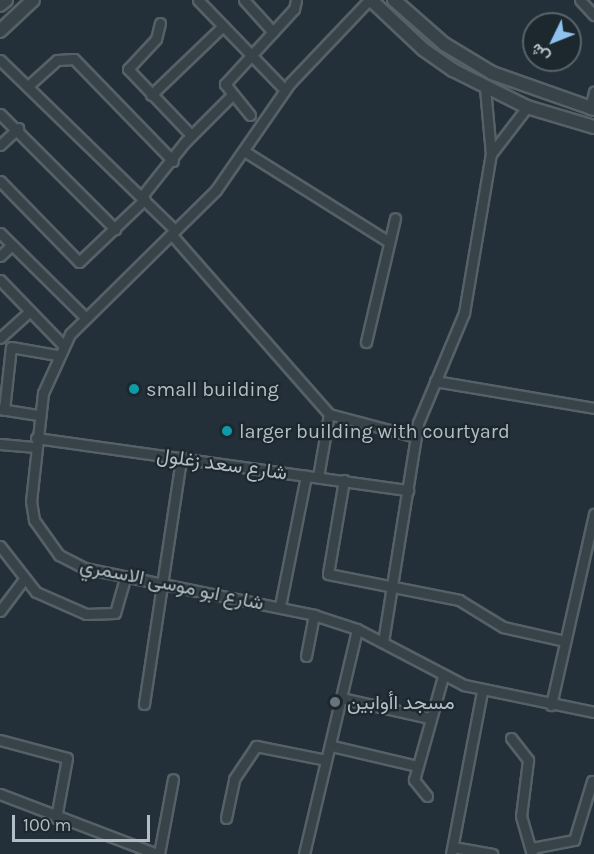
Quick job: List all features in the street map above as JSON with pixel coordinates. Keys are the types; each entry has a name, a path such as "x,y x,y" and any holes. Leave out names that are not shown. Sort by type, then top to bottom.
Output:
{"street":[{"path":"0,5 6,0"},
{"path":"0,31 33,0"},
{"path":"198,0 285,90"},
{"path":"244,0 273,32"},
{"path":"250,115 231,96 225,84 273,32 296,0"},
{"path":"370,0 423,50 485,88 527,107 594,127"},
{"name":"شارع ابو موسى الاسمري","path":"370,0 285,90 244,151 173,232 84,316 63,345 57,356 39,415 31,506 44,539 71,563 125,578 280,606 314,615 357,629 443,676 482,691 594,712"},
{"path":"394,0 467,59 575,105 592,109 594,91"},
{"path":"580,0 594,15"},
{"path":"160,23 156,39 128,66 151,95 191,135"},
{"path":"151,95 223,26"},
{"path":"28,86 57,60 74,59 173,161"},
{"path":"0,60 143,198 329,414 416,437"},
{"path":"383,642 416,437 435,381 464,313 491,154 485,88"},
{"path":"0,181 80,262 115,230 173,161 191,135 231,96"},
{"path":"571,121 575,105"},
{"path":"491,154 527,107"},
{"path":"0,114 18,128 115,230"},
{"path":"0,145 18,128"},
{"path":"244,151 389,242"},
{"path":"366,342 395,218"},
{"path":"0,233 84,316"},
{"path":"0,256 12,245"},
{"path":"0,280 63,345"},
{"path":"0,338 30,310"},
{"path":"39,415 2,410 4,351 18,344 57,356"},
{"path":"435,381 594,408"},
{"path":"318,477 329,414"},
{"name":"شارع سعد زغلول","path":"0,444 36,442 181,458 408,490"},
{"path":"144,704 164,585 181,458"},
{"path":"280,606 306,476"},
{"path":"344,480 326,571 459,600 503,627 566,642"},
{"path":"551,705 594,514"},
{"path":"0,546 23,580 61,606 110,616 119,606 125,578"},
{"path":"0,611 23,580"},
{"path":"306,656 314,615"},
{"path":"304,854 326,760 333,746 341,698 357,629"},
{"path":"427,796 415,785 417,766 443,676"},
{"path":"482,691 452,850 492,854"},
{"path":"341,698 430,718"},
{"path":"511,738 528,760 521,816 532,851 574,840 592,781"},
{"path":"0,740 67,758 56,818"},
{"path":"226,818 237,773 256,746 326,760"},
{"path":"333,746 417,766"},
{"path":"0,794 56,818 158,854 173,779"}],"place":[{"name":"small building","path":"134,389"},
{"name":"larger building with courtyard","path":"227,431"},
{"name":"مسجد اأوابين","path":"335,702"}]}
